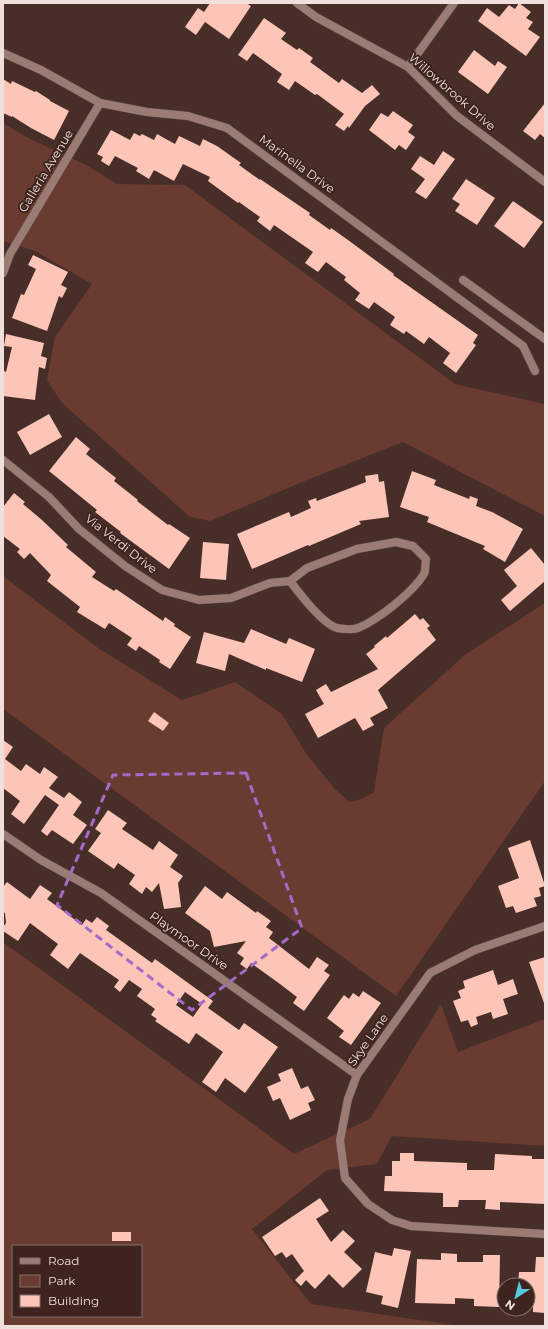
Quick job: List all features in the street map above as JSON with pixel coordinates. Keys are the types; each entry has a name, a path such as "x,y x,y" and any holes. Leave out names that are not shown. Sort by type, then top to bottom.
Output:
{"street":[{"name":"Willowbrook Drive","path":"297,3 322,20 408,67 457,116 545,182"},
{"path":"408,67 454,3"},
{"name":"Marinella Drive","path":"3,53 41,70 100,103 147,112 188,116 227,128 523,346 535,371"},
{"name":"Galleria Avenue","path":"3,273 10,254 100,103"},
{"path":"463,280 545,339"},
{"name":"Via Verdi Drive","path":"3,460 49,497 79,529 125,566 162,590 199,600 231,598 270,584 290,580 307,568 357,549 396,542 413,546 426,559 425,573 411,590 378,618 357,629 336,628 320,616 303,598 290,580"},
{"name":"Playmoor Drive","path":"3,834 41,860 101,893 357,1075"},
{"name":"Skye Lane","path":"545,926 475,950 430,973 357,1075 348,1099 340,1140 345,1178 368,1204 392,1220 411,1226 545,1234"}],"highlighted area":[{"path":"246,773 302,928 192,1010 57,905 113,775"}],"green space":[{"path":"3,123 26,137 86,165 117,184 185,185 455,384 545,404 545,516 403,442 210,521 190,517 62,403 47,380 55,337 92,284 35,251 3,241"},
{"path":"3,576 98,648 182,700 235,682 282,714 307,755 335,789 349,802 362,799 374,792 384,728 466,654 545,603 545,781 396,996 3,709"},
{"path":"3,942 294,1154 370,1119 441,1004 458,1052 545,1019 545,1146 392,1136 377,1164 327,1170 252,1229 311,1304 460,1326 3,1326"}],"building":[{"path":"210,3 246,3 251,6 229,39 205,22 196,35 185,27 198,8 204,12"},
{"path":"519,3 531,12 526,18 533,22 528,29 540,37 526,56 478,21 487,8 499,17 509,5 515,9"},
{"path":"264,18 286,33 281,39 297,50 299,48 313,58 310,62 339,83 342,79 362,93 372,85 380,94 365,106 349,128 348,126 344,131 335,125 344,114 317,94 315,95 295,81 289,90 277,82 282,74 253,53 247,61 238,55"},
{"path":"474,50 495,66 498,61 507,67 488,94 458,72"},
{"path":"3,79 11,84 12,81 35,92 36,91 50,101 69,111 54,140 12,116 3,113"},
{"path":"545,103 545,138 540,134 535,140 523,131"},
{"path":"393,111 413,125 408,132 415,137 406,150 399,145 395,150 369,130 381,113 388,117"},
{"path":"111,130 130,140 134,133 140,136 142,134 154,140 157,134 175,144 179,136 200,146 203,139 217,146 241,163 239,165 310,213 309,215 330,230 331,228 348,240 394,274 393,275 478,335 473,343 476,345 456,373 443,363 450,353 429,337 424,344 406,331 404,334 390,325 395,317 374,302 369,309 355,300 360,293 344,280 346,277 326,262 318,272 305,263 313,252 274,225 270,231 257,221 260,217 208,181 210,177 183,164 174,181 154,170 149,179 136,171 138,168 115,156 109,166 101,161 103,157 97,154"},
{"path":"443,151 455,159 426,199 415,192 425,179 411,169 420,156 434,165"},
{"path":"466,179 495,198 477,225 455,211 460,204 452,199"},
{"path":"513,201 543,222 524,248 494,226"},
{"path":"33,255 68,272 61,285 67,288 62,298 59,296 47,331 12,318 21,294 24,295 36,269 28,265"},
{"path":"6,334 44,343 41,356 47,358 45,369 39,367 35,400 3,396 4,371 6,372 12,347 4,346"},
{"path":"49,414 62,437 30,455 17,432"},
{"path":"76,437 90,449 86,454 116,478 114,481 168,525 169,524 190,538 169,569 120,533 121,532 95,512 97,510 49,471"},
{"path":"412,471 436,480 434,485 469,499 470,496 478,499 476,506 492,512 523,529 505,562 483,549 485,546 427,522 429,517 400,507"},
{"path":"378,474 379,482 384,481 389,517 359,521 361,524 252,569 237,534 289,512 291,517 311,508 308,501 316,498 317,501 366,482 365,476"},
{"path":"14,493 25,502 23,504 68,545 66,547 96,572 92,577 114,591 116,589 163,621 165,617 175,624 174,626 191,637 170,669 159,662 160,660 139,646 136,651 127,645 132,638 109,623 105,629 77,612 80,607 47,581 51,575 30,553 24,559 17,552 20,549 3,536 3,507"},
{"path":"203,542 229,544 226,580 200,578"},
{"path":"531,548 545,565 545,581 510,611 501,600 517,586 504,570"},
{"path":"415,614 420,620 423,618 430,626 427,628 436,640 378,690 388,708 370,718 374,725 363,731 355,718 318,738 305,714 324,704 316,690 326,684 331,692 378,669 366,654 386,636 387,638"},
{"path":"251,629 286,644 289,638 315,649 302,682 266,668 266,670 229,654 225,671 196,663 204,632 244,643"},
{"path":"154,712 169,723 163,731 148,721"},
{"path":"3,740 13,747 5,759 21,771 26,764 40,774 44,767 58,777 49,788 64,798 69,792 82,802 73,815 87,825 73,844 52,830 47,836 41,831 59,805 45,795 24,824 11,814 20,801 3,788"},
{"path":"108,810 127,823 122,829 153,850 159,841 178,855 170,867 183,876 178,883 181,907 164,909 159,883 152,892 146,887 142,894 129,884 135,875 118,863 114,869 88,851 101,833 95,829"},
{"path":"530,840 545,886 539,888 541,896 534,898 537,906 516,913 513,906 506,908 498,886 519,878 508,848"},
{"path":"7,882 30,899 40,885 52,893 47,899 82,925 86,919 92,923 97,917 109,926 106,930 152,963 155,959 213,1001 208,1008 239,1030 244,1023 278,1047 245,1093 225,1078 216,1092 202,1082 223,1052 196,1033 189,1044 155,1021 157,1019 151,1015 155,1009 137,996 142,989 129,980 120,992 114,987 119,980 80,953 68,969 50,955 58,944 30,923 18,941 3,931 3,927 6,923 5,913 3,912 3,887","holes":["185,992 202,1004 193,1017 176,1005"]},
{"path":"205,886 222,899 227,892 256,913 257,911 271,921 266,927 273,932 269,938 309,969 317,957 329,965 324,971 330,975 304,1011 293,1003 297,997 280,984 251,963 247,969 240,964 244,958 237,953 246,941 214,947 210,931 185,913"},
{"path":"545,957 545,1003 544,1003 529,962"},
{"path":"493,970 498,985 513,979 518,994 503,999 508,1014 493,1019 491,1012 476,1017 478,1024 471,1027 468,1020 461,1022 453,1001 461,998 458,991 465,988 463,981"},
{"path":"363,991 381,1003 351,1045 339,1037 344,1031 327,1018 344,995 349,999 353,993 359,997"},
{"path":"292,1068 301,1089 308,1086 315,1100 308,1103 311,1110 290,1120 280,1098 273,1101 267,1087 281,1081 278,1074"},
{"path":"400,1153 414,1153 414,1161 467,1163 467,1170 494,1170 495,1154 532,1156 532,1159 545,1159 545,1204 500,1202 500,1210 485,1209 486,1200 459,1200 458,1207 443,1207 443,1193 384,1191 385,1176 392,1176 392,1161 400,1161"},
{"path":"320,1198 329,1211 316,1219 331,1242 343,1230 355,1241 344,1252 362,1269 343,1288 329,1274 315,1289 306,1280 301,1286 295,1280 304,1271 292,1254 286,1258 282,1252 275,1256 262,1237"},
{"path":"112,1232 131,1232 131,1241 112,1241"},
{"path":"394,1248 411,1251 398,1308 381,1304 383,1296 366,1292 375,1252 392,1256"},
{"path":"441,1253 457,1254 457,1262 483,1262 483,1255 500,1255 500,1277 496,1277 496,1307 474,1306 474,1299 455,1298 455,1304 415,1303 417,1259 441,1260"},
{"path":"536,1257 545,1257 545,1313 536,1312 536,1277 519,1277 519,1272 535,1272"}]}
